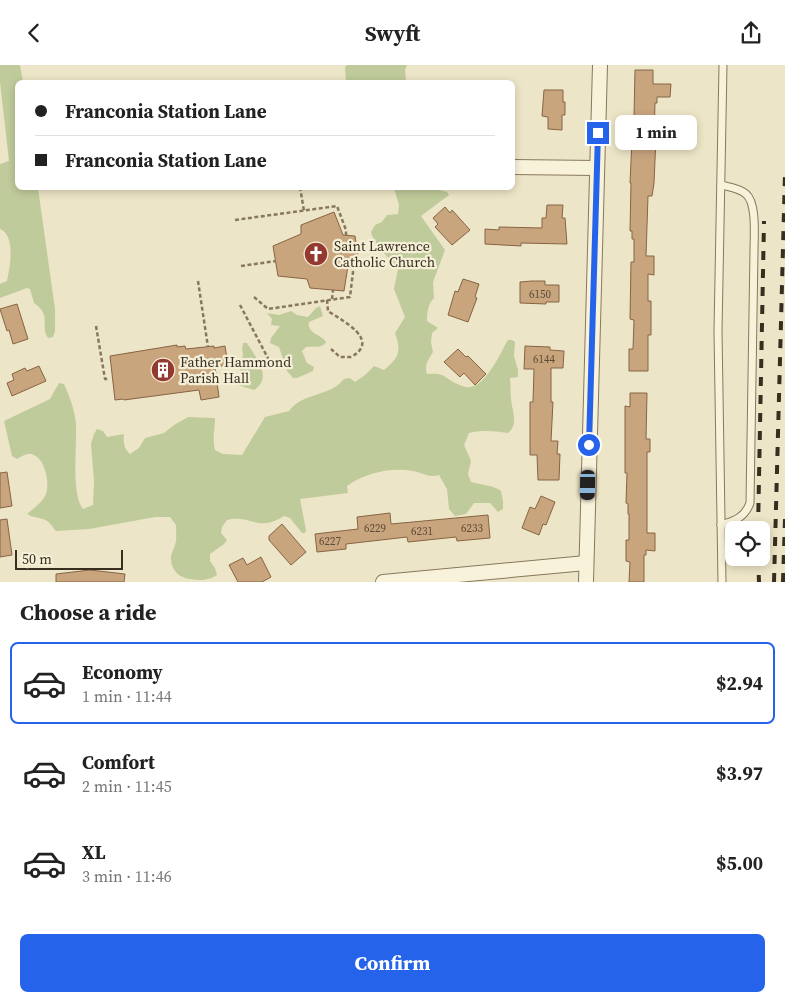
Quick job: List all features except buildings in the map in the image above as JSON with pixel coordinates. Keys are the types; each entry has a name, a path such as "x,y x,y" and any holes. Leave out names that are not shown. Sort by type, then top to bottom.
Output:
{"street":[{"path":"586,582 600,65"},
{"path":"515,167 597,168"},
{"path":"382,582 586,563"}],"lane":[{"path":"722,582 718,331 723,65"},
{"path":"721,185 738,189 750,197 753,209 754,251 750,503 747,510 739,518 733,522 721,525"}],"path":[{"path":"300,190 304,211"},
{"path":"235,220 338,206 346,235"},
{"path":"241,266 276,261"},
{"path":"254,297 268,309 350,297 352,272 350,265"},
{"path":"198,281 208,347"},
{"path":"332,290 332,299"},
{"path":"327,300 328,311 356,329 361,340 359,350 351,357 340,357 331,349"},
{"path":"240,305 270,362"},
{"path":"96,326 105,379 109,379"}],"green space":[{"path":"0,65 20,65 23,80 15,80 15,190 38,190 55,309 55,331 53,337 48,338 43,312 34,303 30,289 27,288 0,298 0,284 7,281 11,252 8,238 5,232 0,229 0,164 9,161 0,82"},
{"path":"347,65 407,65 405,70 406,80 346,80 345,67"},
{"path":"395,190 440,190 447,192 449,195 421,216 445,250 433,282 434,298 430,303 428,311 427,321 438,328 432,333 433,352 426,366 427,374 440,374 462,386 473,386 486,377 508,340 515,342 514,356 518,377 510,378 514,417 513,426 508,433 479,431 469,433 464,445 471,461 468,474 471,482 491,486 501,491 503,509 498,512 490,503 474,503 466,514 455,516 449,509 447,489 439,475 429,476 405,470 378,472 354,481 347,486 348,493 300,499 305,533 302,533 290,518 284,516 267,523 242,519 227,520 222,527 221,533 227,540 210,554 210,561 217,575 201,580 182,577 173,569 171,556 176,542 176,525 170,517 155,517 89,529 56,531 45,520 27,514 40,503 46,494 47,477 43,465 36,456 27,454 17,459 12,456 4,421 50,399 59,383 64,384 75,414 76,482 79,502 83,509 93,505 94,481 91,444 97,429 103,431 107,437 124,434 124,445 130,454 139,448 145,438 164,433 188,417 215,418 215,450 223,454 242,455 265,417 289,411 309,397 338,385 344,379 350,378 355,382 374,366 384,370 398,353 395,333 405,317 394,289 398,269 379,247 371,232 375,225 382,222 387,215 398,214 399,205"},
{"path":"320,306 323,316 309,322 309,326 312,331 326,342 320,346 306,347 302,351 307,363 314,367 313,371 293,378 287,371 279,347 270,343 271,338 280,326 271,325 272,319 267,313 279,315 291,311 297,315 308,317"},
{"path":"243,343 247,343 263,373 260,385 254,390 238,385"}],"railway":[{"path":"774,582 785,174"},
{"path":"758,521 764,221"},
{"path":"783,582 785,519"},
{"path":"758,566 759,582"}],"place":[{"name":"Saint Lawrence Catholic Church","path":"316,254"},
{"name":"Father Hammond Parish Hall","path":"163,370"}],"route":[{"path":"589,445 598,133"}]}
